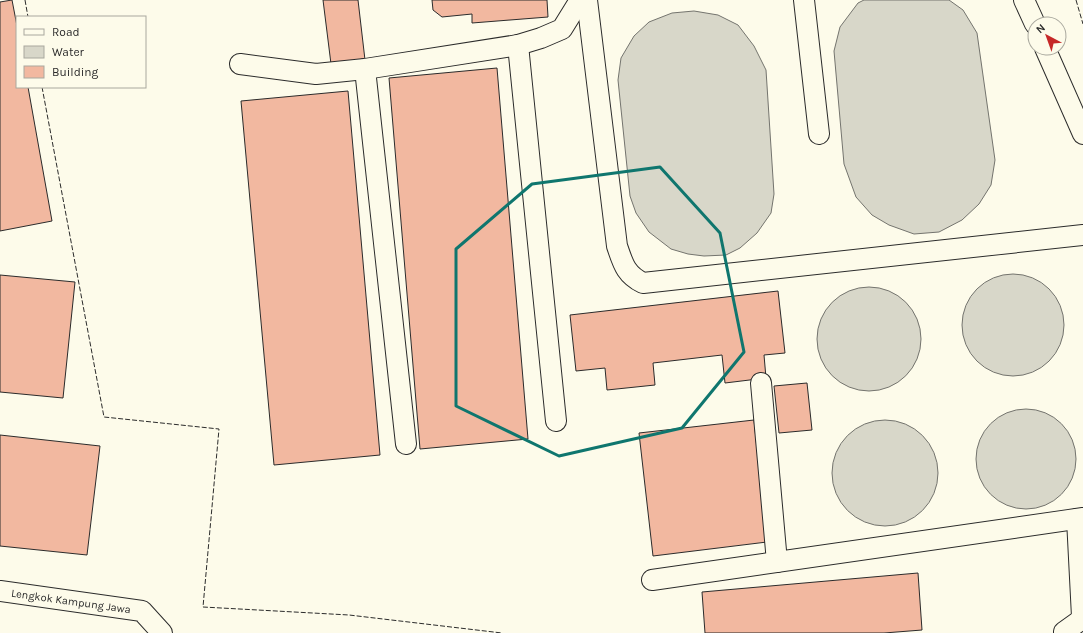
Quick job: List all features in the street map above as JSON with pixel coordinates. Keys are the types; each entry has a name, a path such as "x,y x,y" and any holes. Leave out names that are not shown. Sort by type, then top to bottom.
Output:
{"street":[{"path":"240,64 316,74 365,69 518,45 541,38 562,29 580,0"},
{"path":"587,0 617,246 625,267 632,278 643,283 1083,235"},
{"path":"804,0 819,134"},
{"path":"1024,0 1031,16"},
{"path":"518,45 556,420"},
{"path":"1049,56 1083,134"},
{"path":"365,69 406,444"},
{"path":"761,383 776,562"},
{"path":"652,580 1080,518 1082,617 1078,622 1064,632"},
{"name":"Lengkok Kampung Jawa","path":"0,591 142,611 162,633"}],"highlighted area":[{"path":"660,167 720,233 744,352 682,428 559,456 456,406 456,249 532,184"}],"water":[{"path":"864,0 949,0 963,10 977,33 995,160 991,185 979,204 962,220 939,232 914,234 889,225 872,215 856,197 844,164 834,51 840,27 858,3"},
{"path":"694,11 718,15 738,25 754,46 766,70 774,194 771,213 757,233 740,248 726,255 704,256 688,254 671,249 649,232 636,213 630,196 618,80 621,58 634,36 649,22 672,13"},
{"path":"1013,274 1033,278 1041,282 1049,289 1056,297 1060,305 1064,325 1060,345 1056,353 1049,361 1041,368 1033,372 1013,376 993,372 985,368 977,361 970,353 966,345 962,325 966,305 970,297 977,289 985,282 993,278"},
{"path":"869,287 889,291 898,295 906,302 913,310 917,319 921,339 917,359 913,368 906,376 898,383 889,387 869,391 849,387 840,383 832,376 825,368 821,359 817,339 821,319 825,310 832,302 840,295 849,291"},
{"path":"1026,409 1045,412 1062,423 1073,440 1076,459 1073,478 1062,495 1045,506 1026,509 1007,506 990,495 979,478 976,459 979,440 990,423 1007,412"},
{"path":"885,420 905,424 923,435 934,453 938,473 934,493 923,511 905,522 885,526 865,522 847,511 836,493 832,473 836,453 847,435 865,424"}],"building":[{"path":"12,0 16,21 16,88 28,88 52,221 0,231 0,2"},
{"path":"323,0 358,0 365,60 331,64"},
{"path":"432,0 547,0 548,17 472,23 472,14 442,17 433,10"},
{"path":"497,68 528,439 420,449 389,78"},
{"path":"348,91 380,455 274,465 241,101"},
{"path":"0,275 75,282 63,398 0,392"},
{"path":"778,291 785,353 764,355 766,378 725,383 722,355 653,363 655,385 607,390 605,368 576,371 570,315"},
{"path":"807,383 812,430 779,433 774,386"},
{"path":"754,420 767,542 653,556 639,433"},
{"path":"0,435 100,446 87,555 0,546"},
{"path":"918,573 922,630 884,633 705,633 702,592"}],"fence":[{"path":"25,0 28,16"},
{"path":"1076,0 1083,24"},
{"path":"42,88 104,417 219,429 203,607 349,615 502,633"}]}
